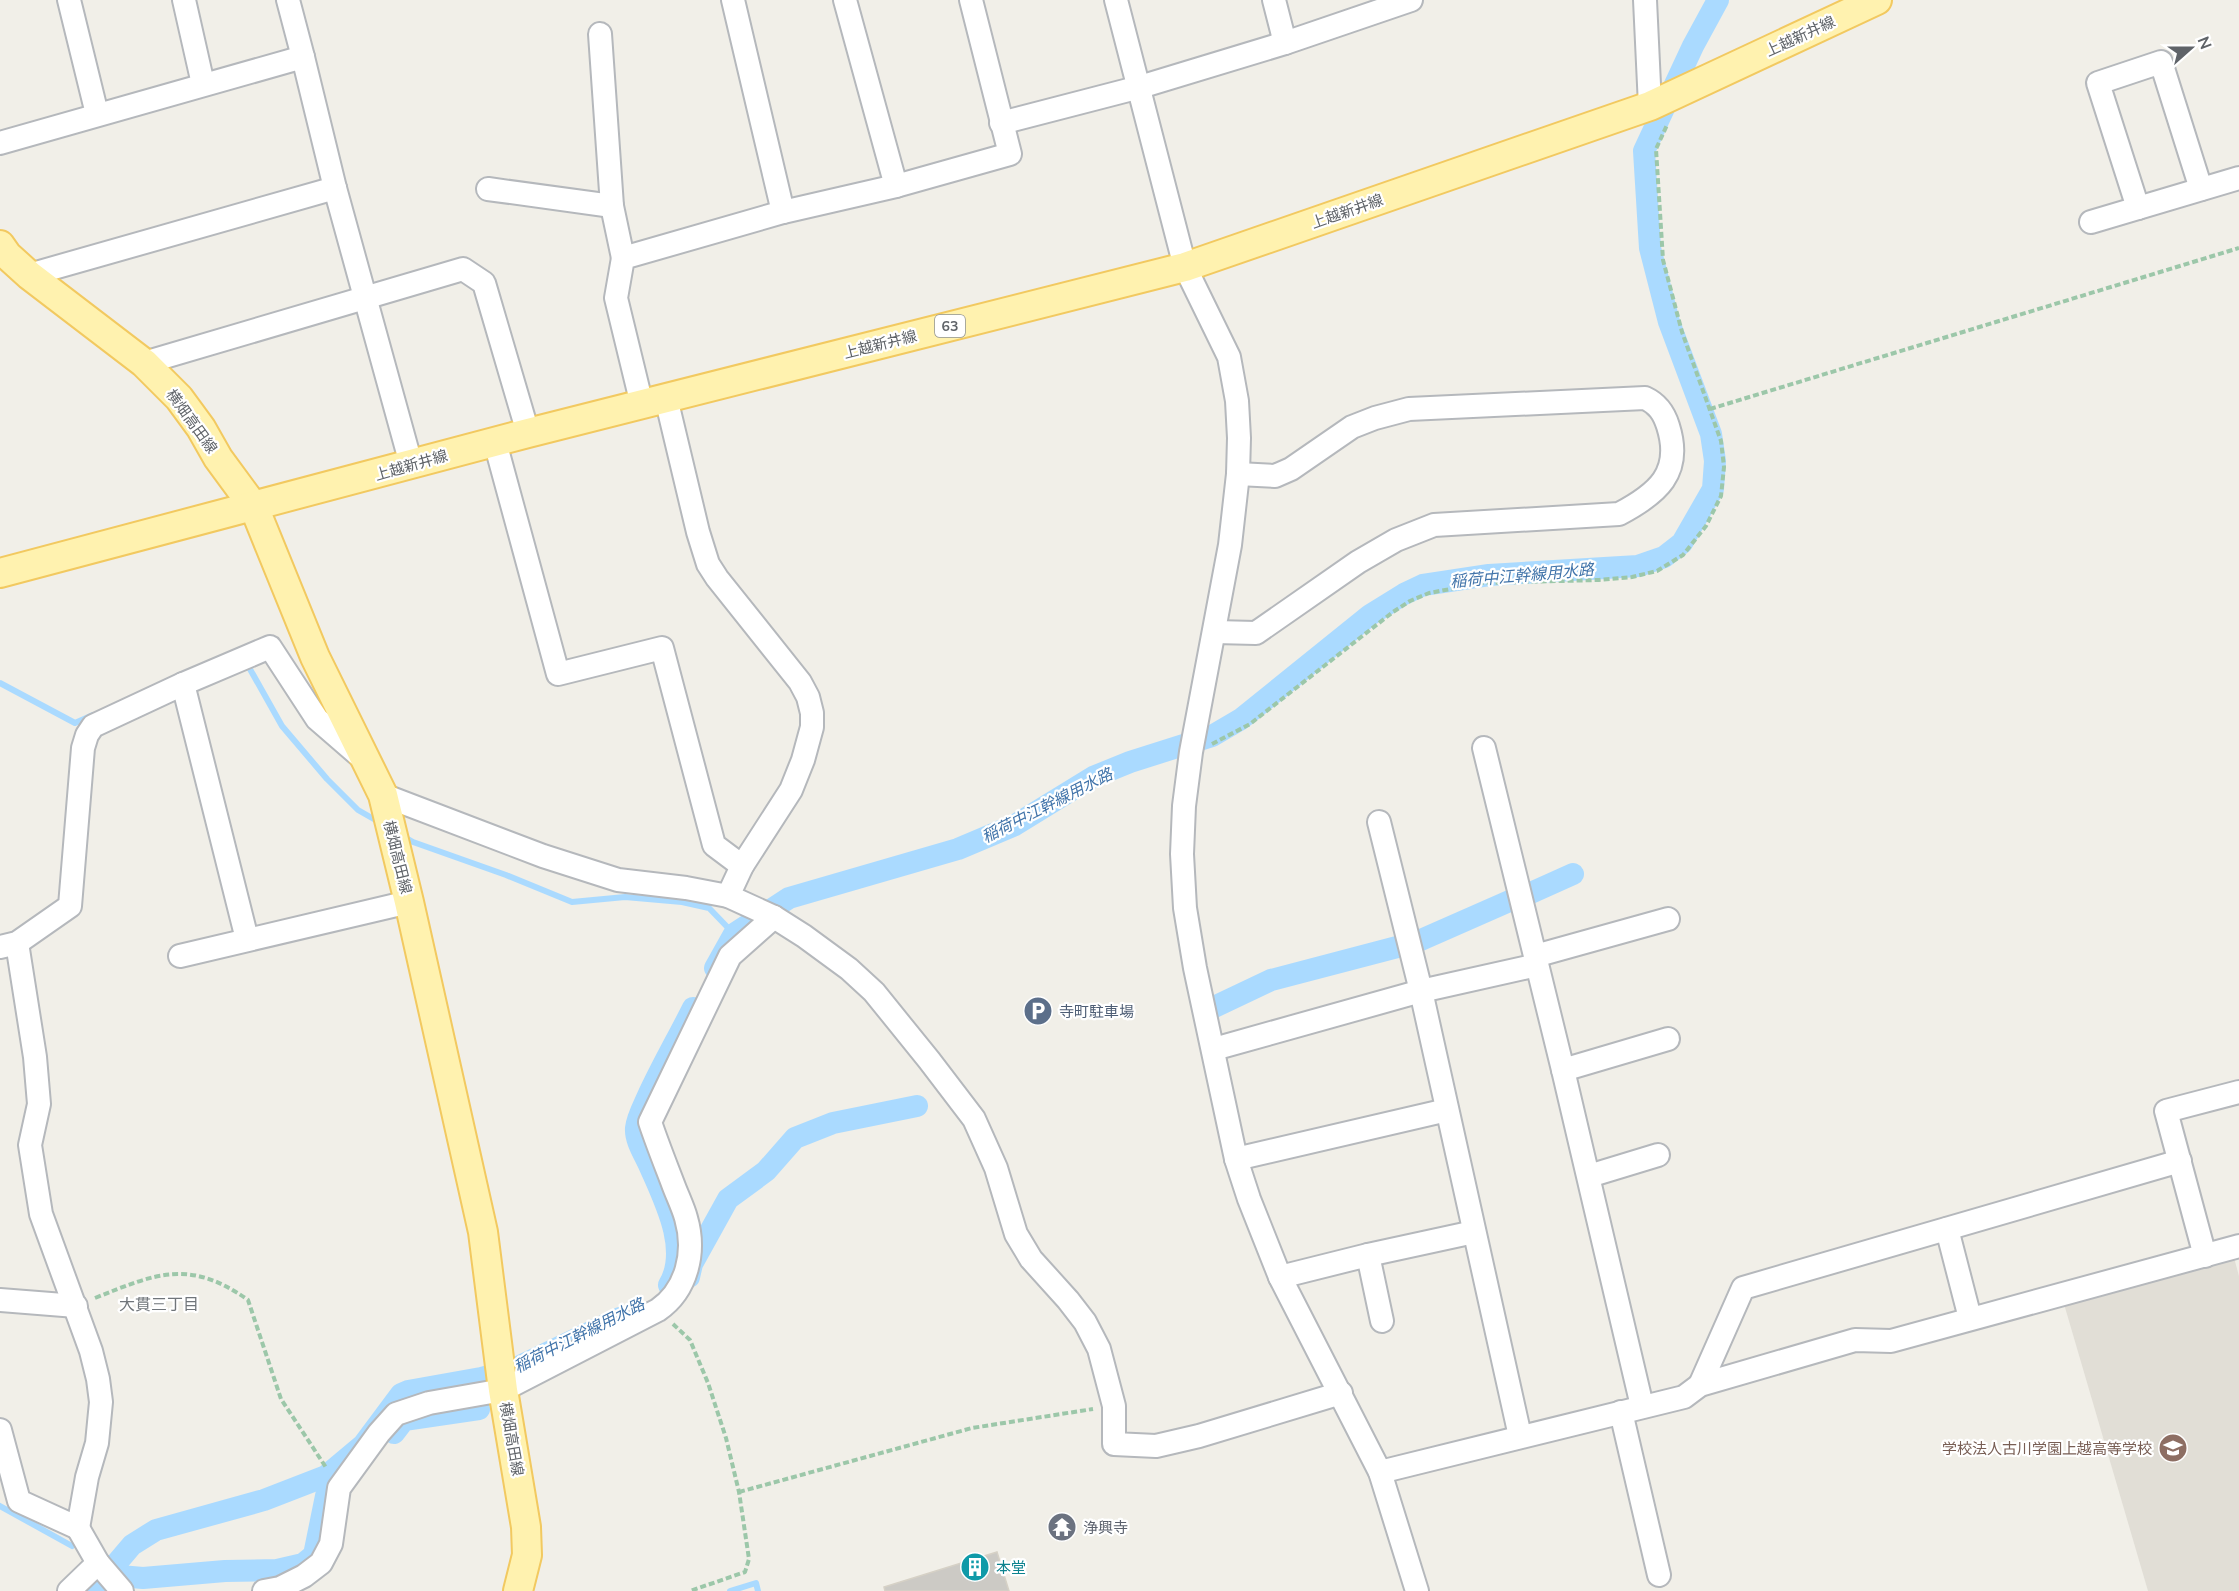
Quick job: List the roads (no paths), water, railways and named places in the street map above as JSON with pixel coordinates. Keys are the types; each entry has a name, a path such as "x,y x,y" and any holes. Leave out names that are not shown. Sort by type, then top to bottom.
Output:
{"main road":[{"name":"上越新井線","path":"0,573 528,433 1185,267 1650,106 1877,0"},
{"name":"横畑高田線","path":"0,245 7,255 29,275 144,363 179,398 254,507 315,657 383,795 483,1232 503,1390 526,1527 527,1555 518,1591"}],"street":[{"path":"69,0 98,114"},
{"path":"184,0 203,84"},
{"path":"288,0 335,188 411,464"},
{"path":"733,0 783,212"},
{"path":"845,0 896,186"},
{"path":"623,258 783,212 896,186 1011,154 1001,123 971,0"},
{"path":"1116,0 1185,267 1229,357 1238,420 1238,474 1230,544 1187,778 1183,834 1185,908 1195,968 1236,1159 1249,1199 1280,1277 1380,1472 1417,1591"},
{"path":"1274,0 1285,43"},
{"path":"1001,123 1140,87 1285,43 1410,0"},
{"path":"1645,0 1650,106"},
{"path":"600,34 612,206 623,258 616,298 654,401 708,564 800,682 808,697 812,713 812,728 791,790 742,866 728,896"},
{"path":"0,143 303,57"},
{"path":"2138,208 2098,83 2161,62 2201,189"},
{"path":"2091,222 2239,178"},
{"path":"29,275 335,188"},
{"path":"488,189 612,206"},
{"path":"144,363 463,269 484,283 528,433"},
{"path":"1215,632 1256,633 1358,562 1396,540 1434,525 1619,514 1653,492 1667,477 1673,459 1672,438 1661,409 1645,398 1409,409 1352,427 1291,469 1275,476 1238,474"},
{"path":"495,442 558,674 662,648 714,845 742,866"},
{"path":"78,1528 87,1478 97,1443 101,1402 99,1379 76,1306 41,1214 30,1145 39,1104 35,1057 9,945 70,906 87,735 93,726 270,647 317,719 364,760"},
{"path":"183,684 247,939"},
{"path":"1484,748 1588,1176 1632,1409 1659,1575"},
{"path":"383,795 543,856 618,880 686,888 728,896 774,917 841,963 874,992 974,1119 996,1168 1016,1234 1031,1260 1085,1322 1099,1349 1114,1406 1114,1444 1156,1446 1199,1436 1341,1393"},
{"path":"1379,822 1421,991 1520,1436"},
{"path":"180,956 409,902"},
{"path":"264,1591 280,1588 304,1576 321,1563 331,1544 339,1488 379,1433 396,1414 429,1403 503,1390 668,1303 684,1276 690,1260 691,1241 686,1218 650,1122 730,956 774,917"},
{"path":"1214,1049 1536,961 1668,919"},
{"path":"1563,1070 1668,1039"},
{"path":"2205,1256 2166,1111 2239,1092"},
{"path":"1236,1159 1447,1110"},
{"path":"1588,1176 1658,1155"},
{"path":"1700,1386 1743,1288 2180,1161"},
{"path":"1947,1229 1970,1318"},
{"path":"1280,1277 1474,1232"},
{"path":"1380,1472 1684,1396 1700,1386 1855,1340 1891,1341 2239,1246"},
{"path":"1368,1255 1382,1321"},
{"path":"0,1300 76,1306"},
{"path":"0,1430 19,1501 78,1528 98,1563 122,1591"},
{"path":"69,1591 98,1563"}],"waterway":[{"name":"稲荷中江幹線用水路","path":"715,968 734,934 789,898 958,849 1015,825 1093,777 1130,762 1212,736 1241,719 1370,615 1423,585 1489,575 1638,566 1664,557 1682,543 1713,489 1715,461 1711,434 1669,322 1650,248 1644,151 1693,46 1718,0"},
{"path":"246,662 282,726 327,779 358,810 379,822"},
{"path":"0,683 75,723 93,715"},
{"path":"401,835 413,842 506,875 572,902 625,897 682,902 709,908 734,934"},
{"path":"1524,896 1573,874"},
{"path":"1414,943 1514,899"},
{"path":"1212,1008 1271,980 1401,946"},
{"name":"稲荷中江幹線用水路","path":"669,1285 675,1271 677,1257 673,1226 639,1143 636,1128 652,1086 693,1008"},
{"path":"689,1277 692,1264 728,1199 766,1171 795,1138 833,1123 917,1106"},
{"name":"稲荷中江幹線用水路","path":"97,1591 98,1585 132,1545 156,1530 264,1500 326,1476 363,1445 401,1394 514,1369 620,1318"},
{"path":"394,1433 404,1420 479,1409"},
{"path":"120,1576 143,1578 225,1571 277,1570 303,1564 314,1555 326,1496"},
{"path":"0,1506 72,1546"},
{"path":"730,1591 756,1583 758,1591"}],"place":[{"name":"寺町駐車場","path":"1038,1011"},
{"name":"学校法人古川学園上越高等学校","path":"2173,1448"},
{"name":"浄興寺","path":"1062,1527"},
{"name":"本堂","path":"975,1567"}],"district":[{"name":"大貫三丁目","path":"159,1304"}]}
